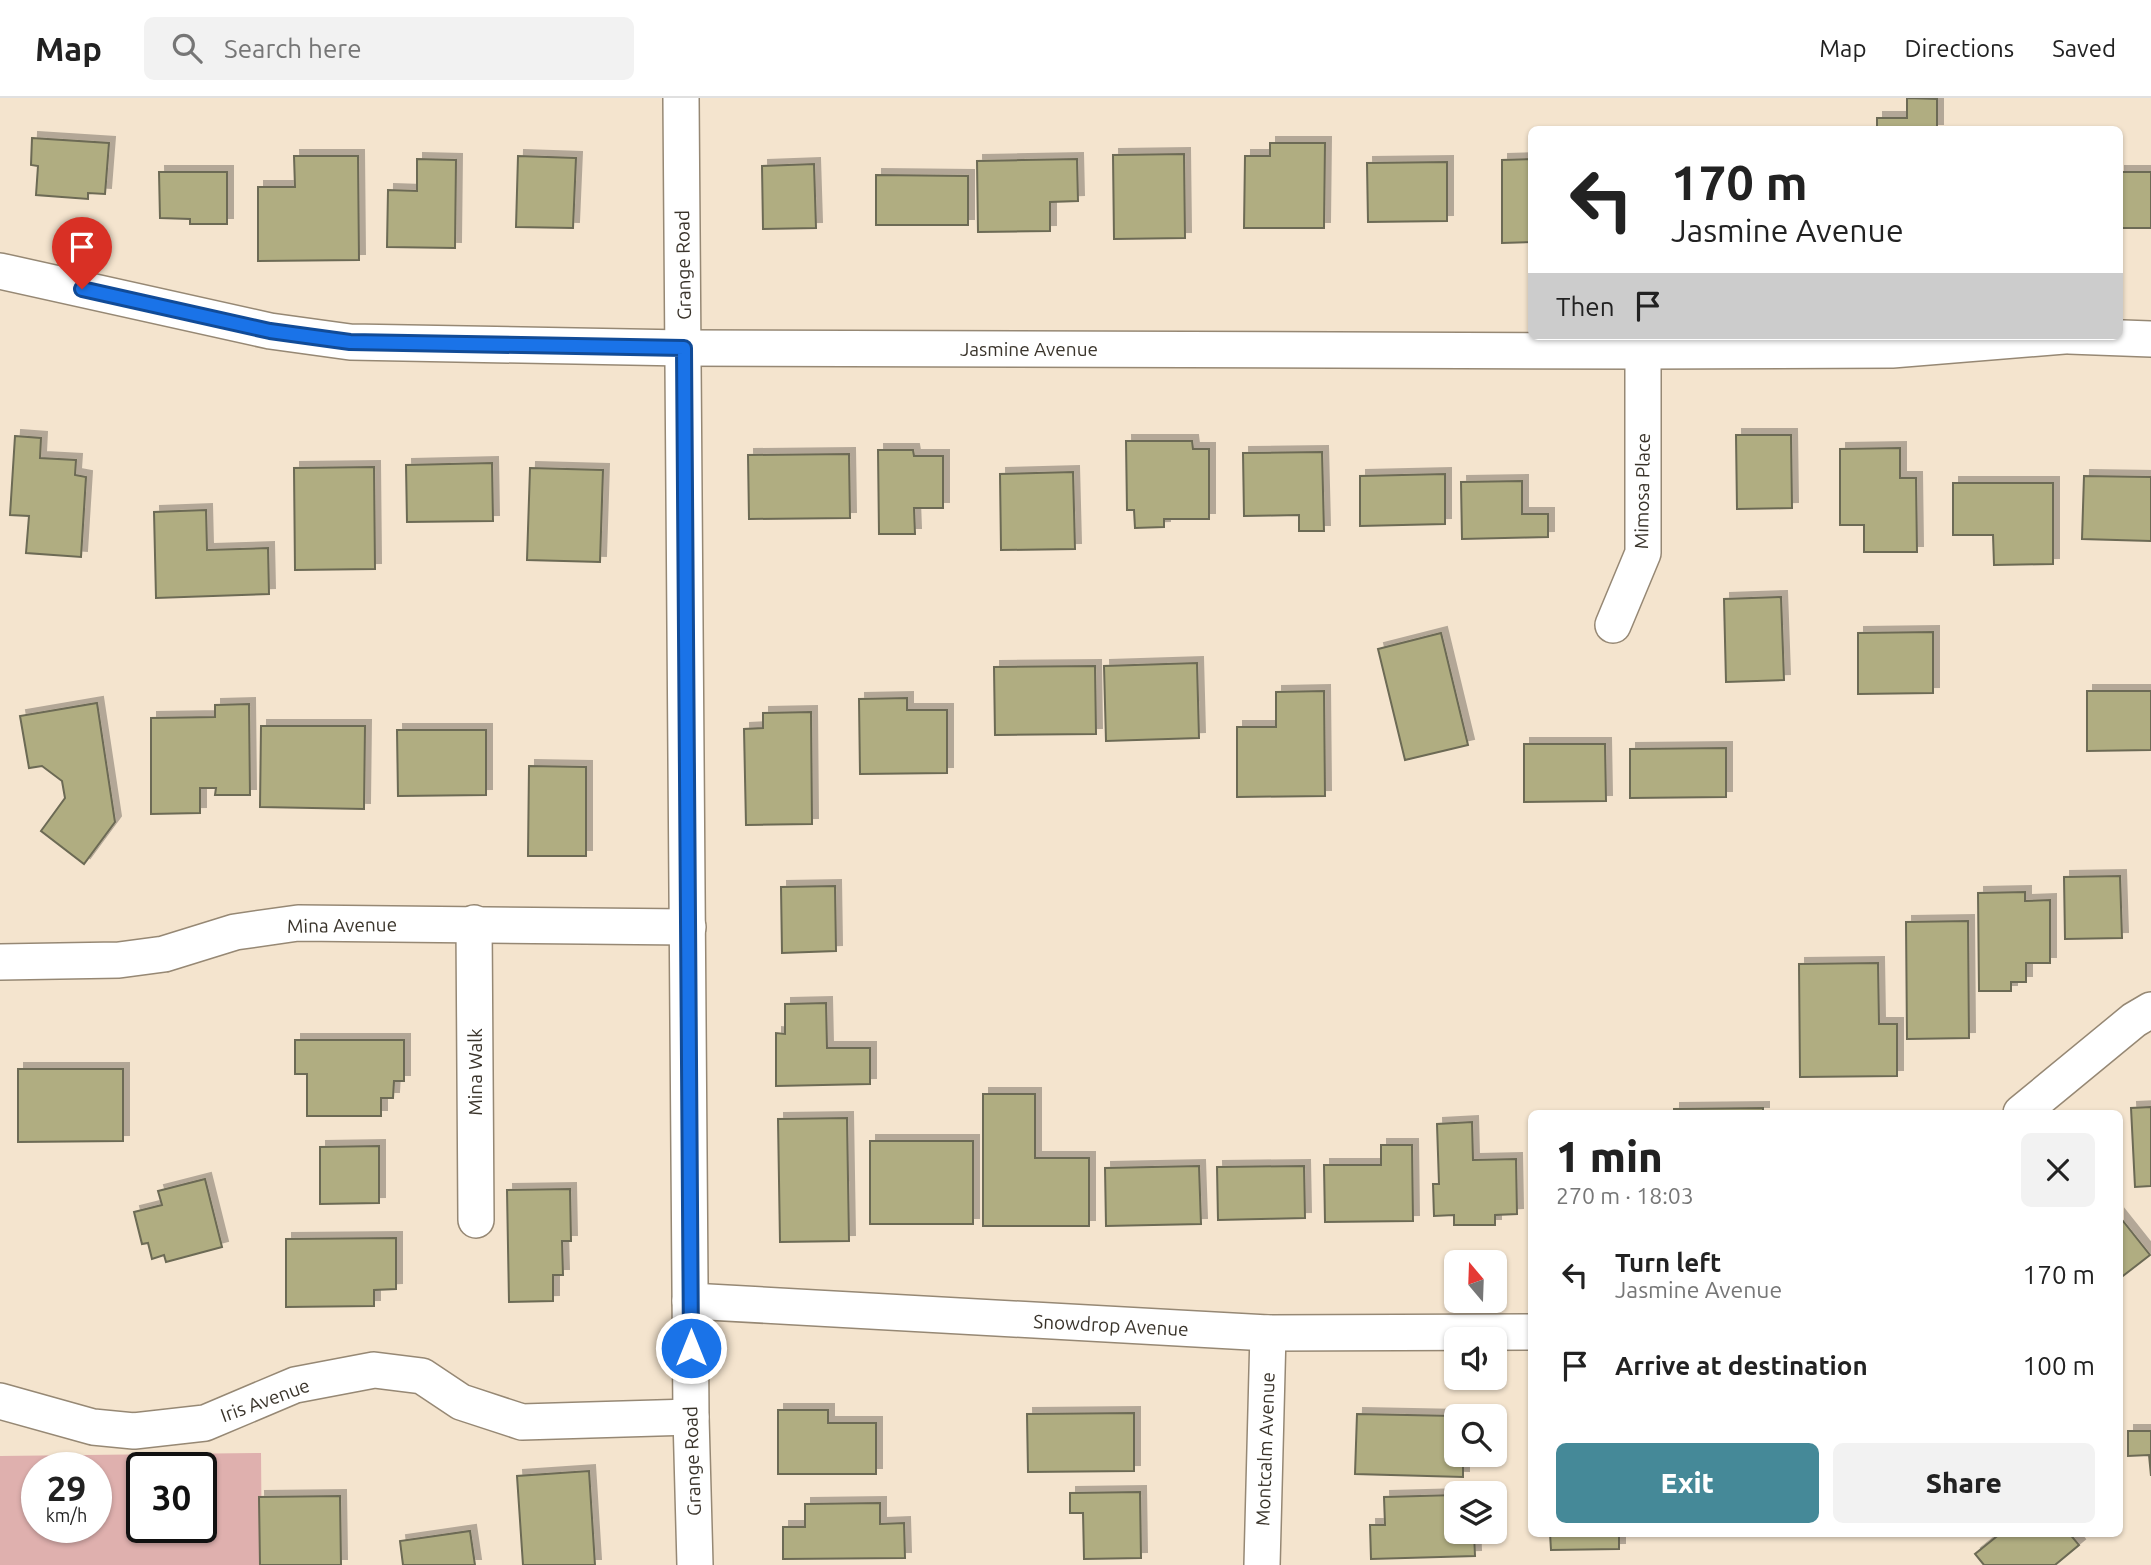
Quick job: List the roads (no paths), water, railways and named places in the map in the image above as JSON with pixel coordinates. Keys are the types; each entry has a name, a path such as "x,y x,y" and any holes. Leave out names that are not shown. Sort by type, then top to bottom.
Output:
{"street":[{"name":"Grange Road","path":"681,98 691,1417 695,1565"},
{"name":"Jasmine Avenue","path":"0,271 270,331 350,342 684,348 1643,351 1892,350 2015,340"},
{"path":"2123,338 2151,339"},
{"name":"Mimosa Place","path":"1613,625 1643,552 1643,351"},
{"name":"Mina Avenue","path":"0,962 119,960 164,954 235,932 299,923 688,927"},
{"name":"Mina Walk","path":"474,923 476,1220"},
{"path":"2025,1110 2134,1020 2151,1010"},
{"name":"Snowdrop Avenue","path":"691,1301 1268,1333 1528,1332"},
{"name":"Montcalm Avenue","path":"1262,1565 1268,1333"},
{"name":"Iris Avenue","path":"0,1401 93,1427 134,1431 205,1423 295,1385 374,1370 422,1376 461,1402 522,1422 691,1417"}]}
